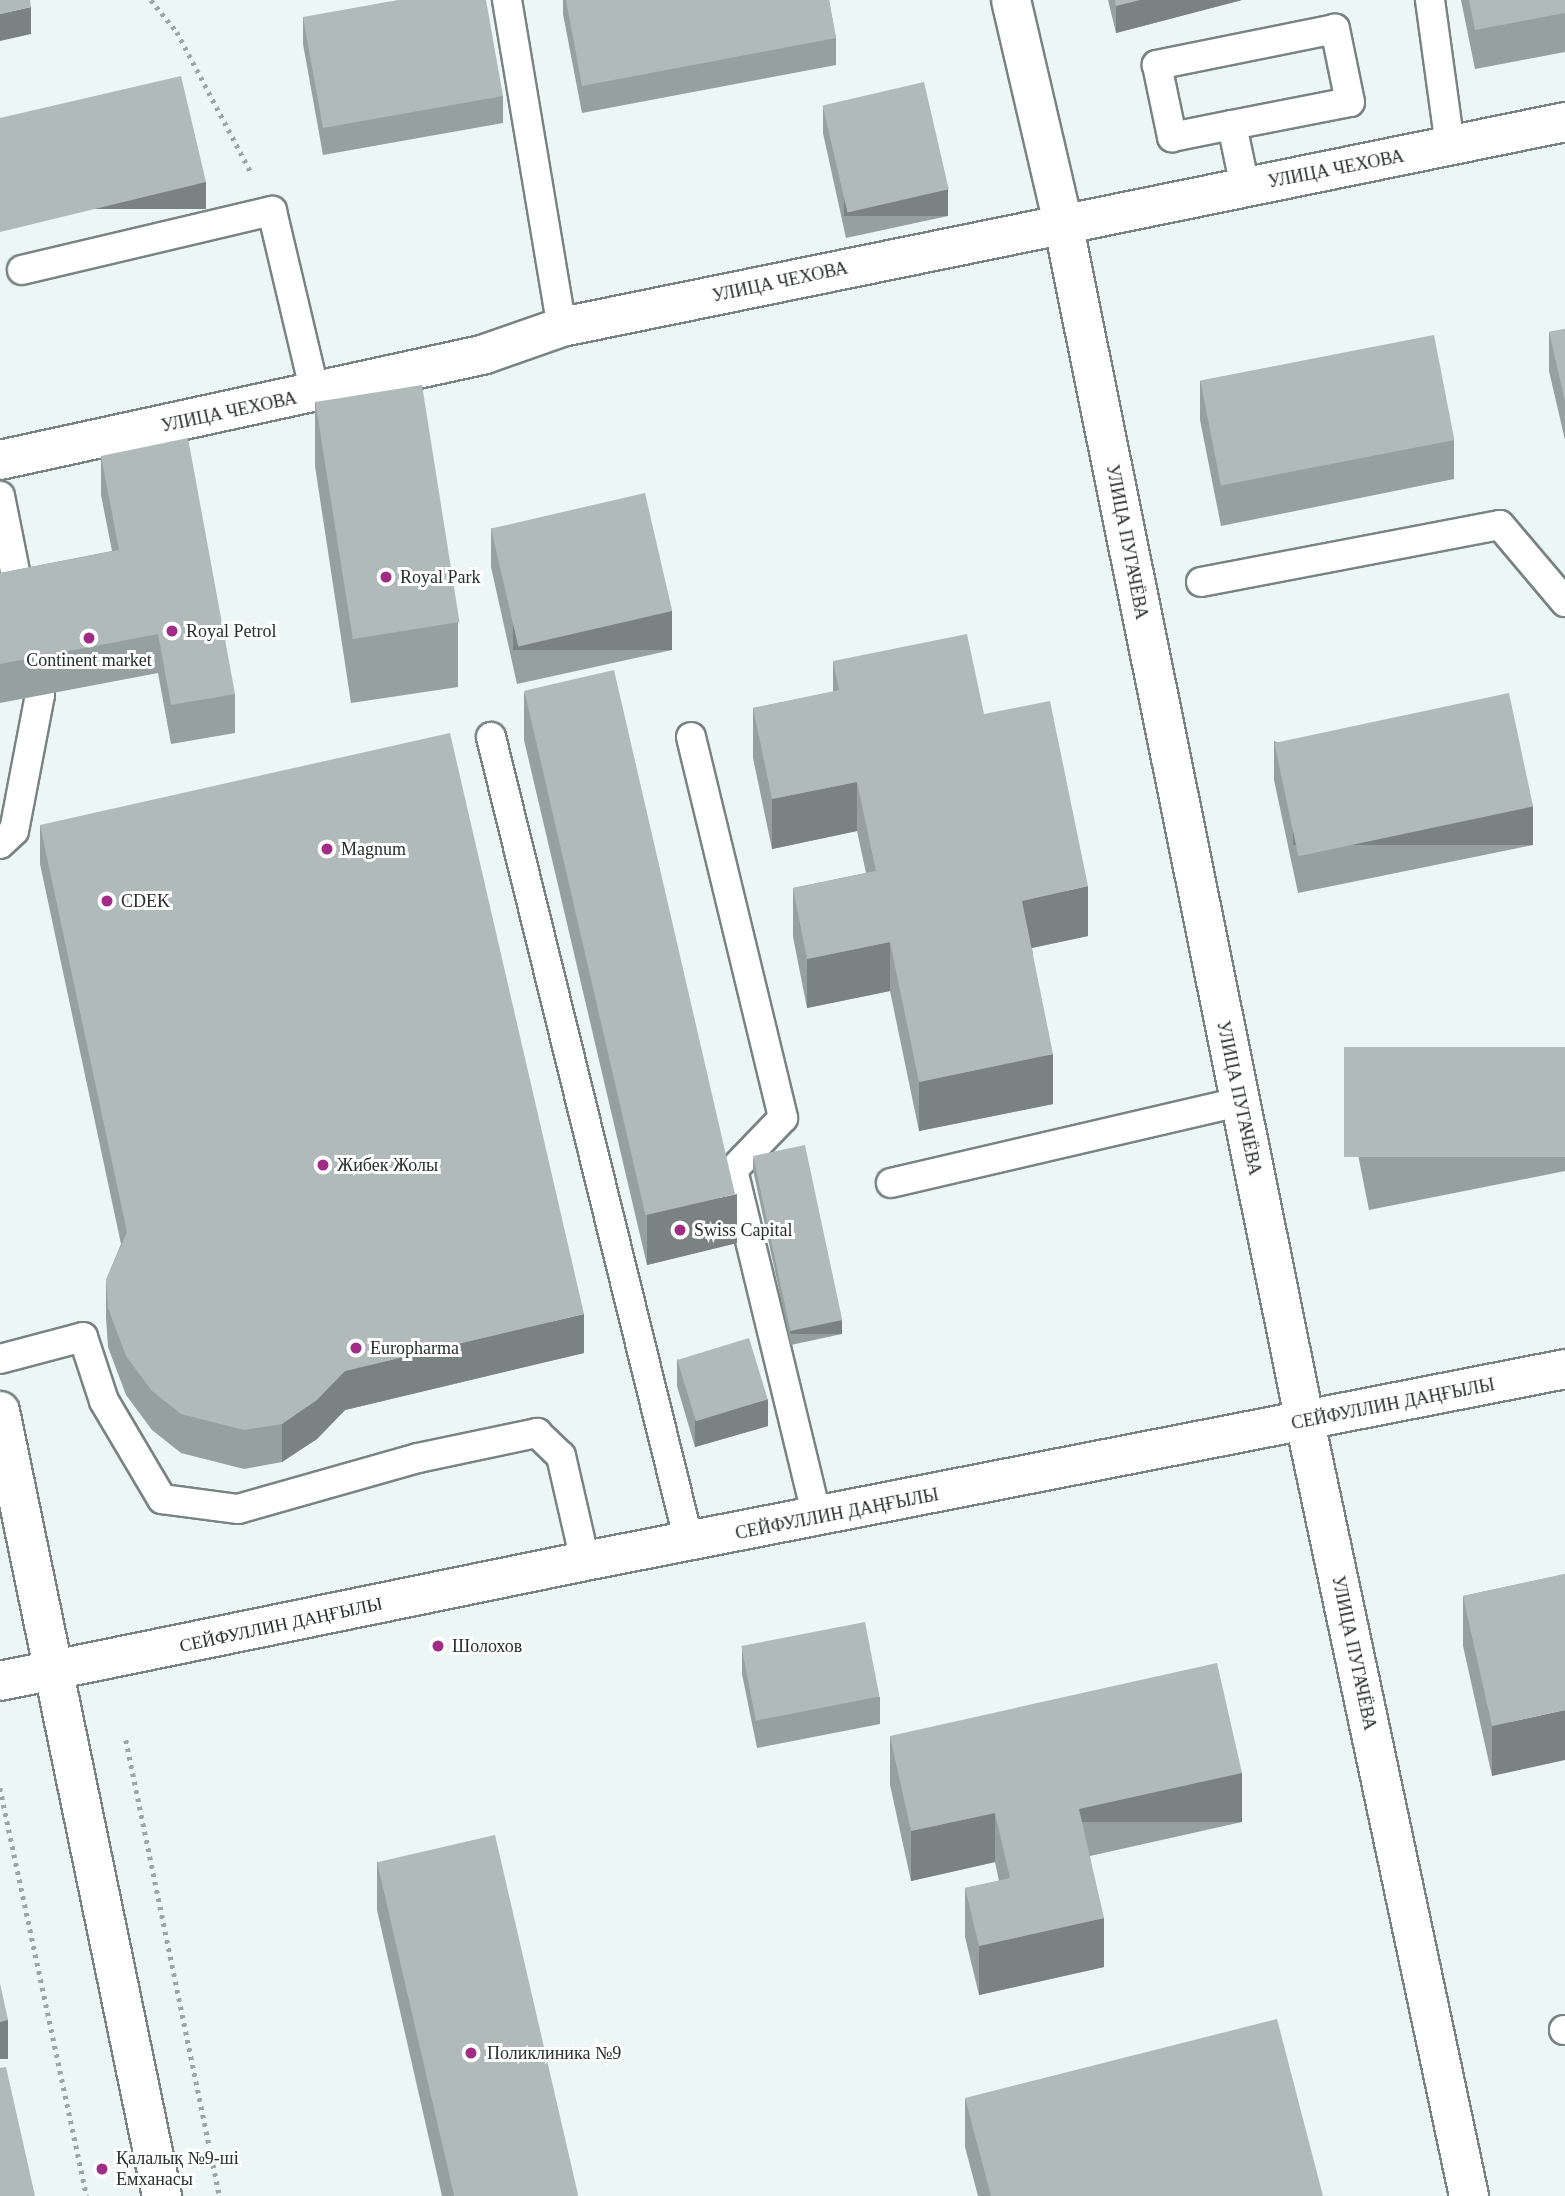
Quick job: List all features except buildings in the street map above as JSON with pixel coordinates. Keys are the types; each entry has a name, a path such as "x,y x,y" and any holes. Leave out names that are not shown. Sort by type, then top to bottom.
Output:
{"street":[{"name":"УЛИЦА ПУГАЧЁВА","path":"1012,0 1063,223 1305,1422 1469,2196"},
{"name":"УЛИЦА ЧЕХОВА","path":"0,460 485,354 562,327 1565,122"},
{"name":"СЕЙФУЛЛИН ДАҢҒЫЛЫ","path":"54,1670 109,1661 585,1561 817,1518 1565,1370"},
{"path":"0,1411 162,2196"},
{"path":"0,1681 54,1670"}],"lane":[{"path":"507,0 562,327"},
{"path":"1430,0 1450,146"},
{"path":"1335,29 1350,102 1232,125 1172,137 1157,65 1335,29"},
{"path":"1232,125 1245,187"},
{"path":"22,270 272,211 315,393"},
{"path":"0,496 40,695 14,831 0,844"},
{"path":"1201,582 1500,525 1565,603"},
{"path":"491,737 689,1542"},
{"path":"691,737 783,1118 733,1170 817,1518"},
{"path":"891,1183 1240,1102"},
{"path":"0,1359 83,1337 104,1401 162,1499 239,1509 418,1458 537,1433 561,1456 585,1561"}],"path":[{"path":"151,0 177,32 272,211"},
{"path":"126,1740 220,2196"},
{"path":"0,1787 87,2196"}],"place":[{"name":"Royal Park","path":"386,577"},
{"name":"Royal Petrol","path":"172,631"},
{"name":"Continent market","path":"89,638"},
{"name":"Magnum","path":"327,849"},
{"name":"CDEK","path":"107,901"},
{"name":"Жибек Жолы","path":"323,1165"},
{"name":"Swiss Capital","path":"680,1230"},
{"name":"Europharma","path":"356,1348"},
{"name":"Шолохов","path":"438,1646"},
{"name":"Поликлиника №9","path":"471,2053"},
{"name":"Қалалық №9-ші Емханасы","path":"102,2169"}]}
